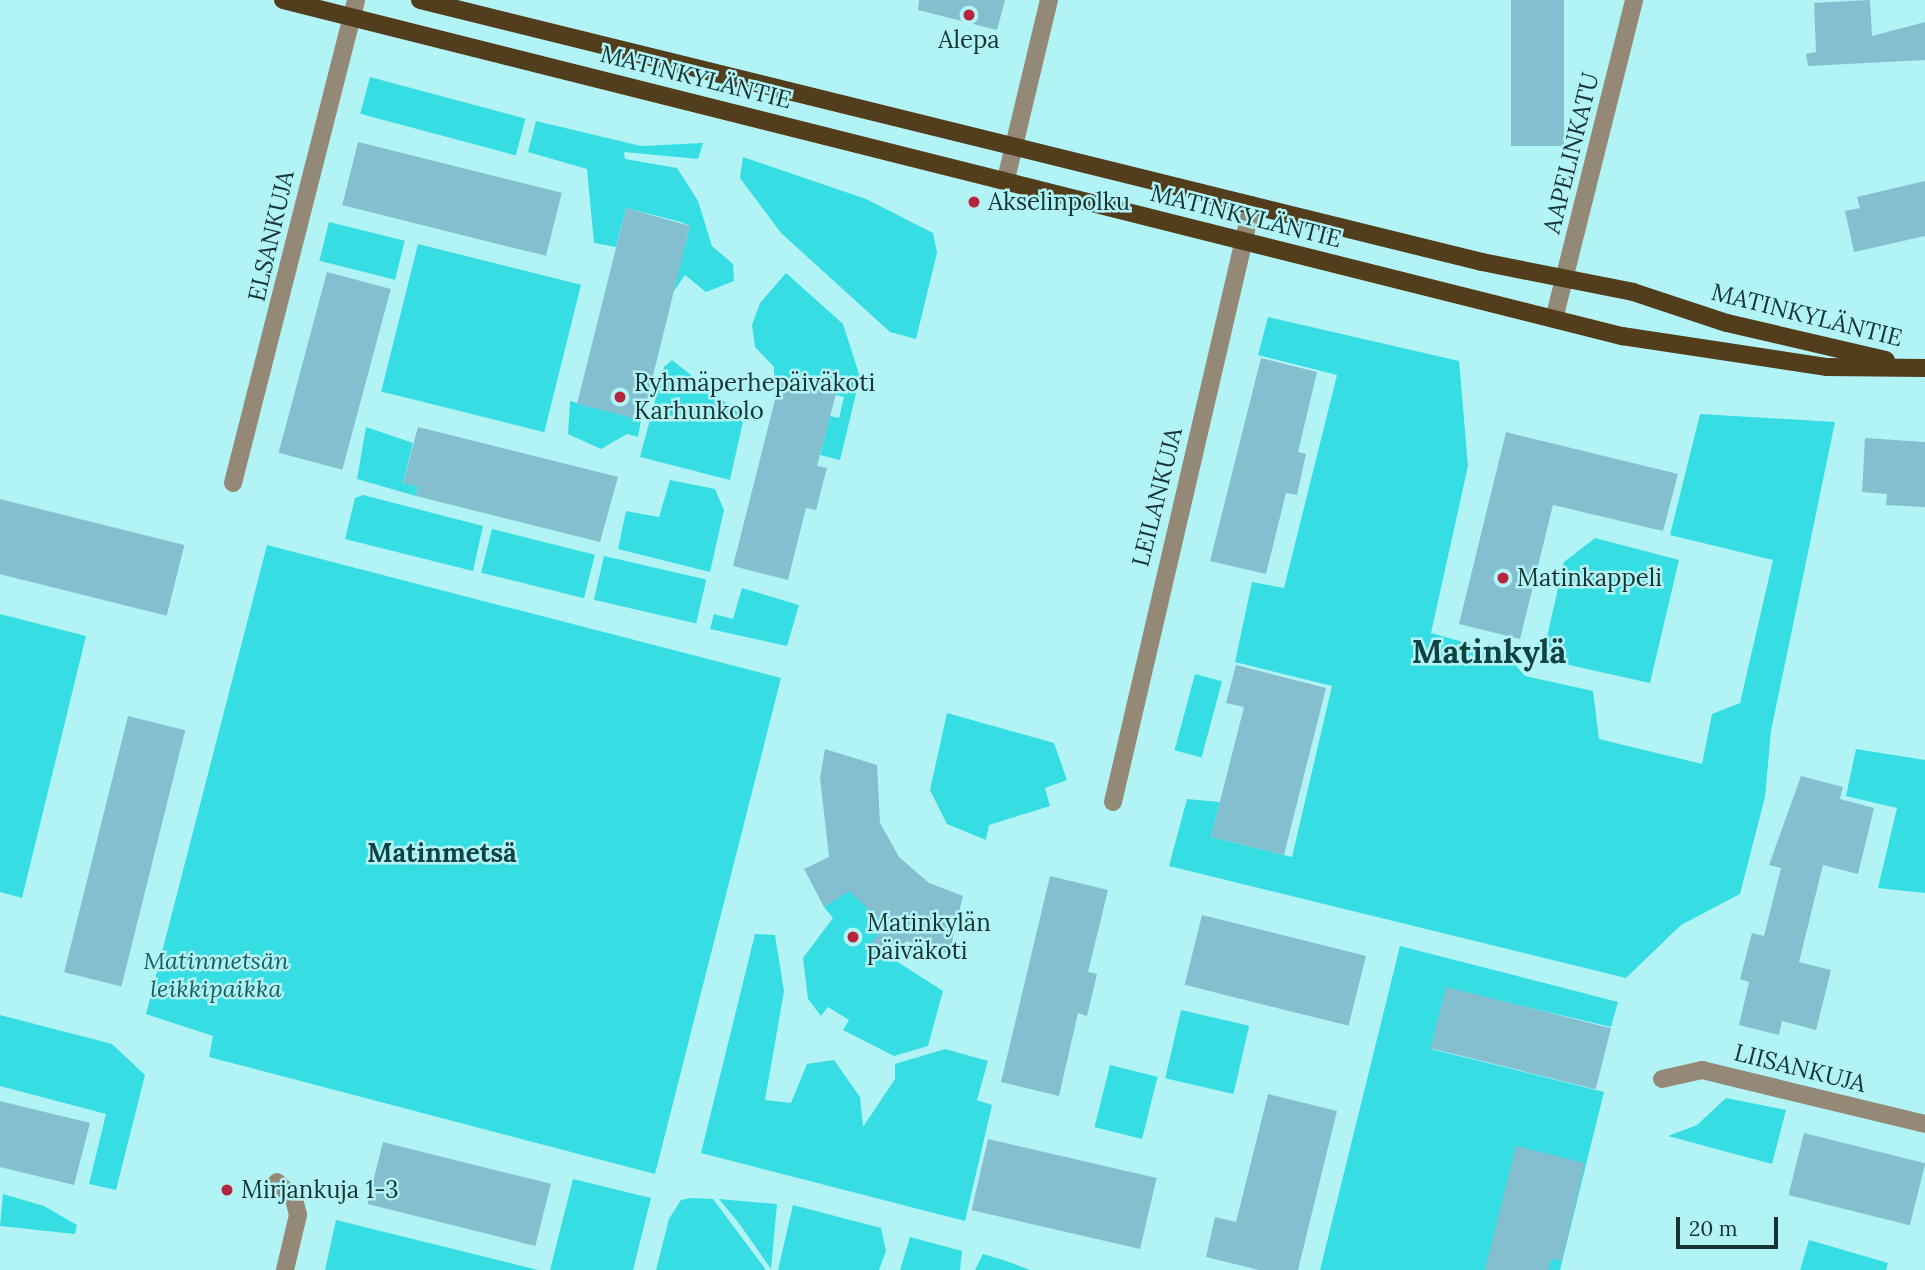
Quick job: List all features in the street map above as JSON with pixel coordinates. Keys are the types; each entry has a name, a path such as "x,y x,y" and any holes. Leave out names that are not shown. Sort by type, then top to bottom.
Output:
{"main road":[{"name":"MATINKYLÄNTIE","path":"284,0 354,9 1244,242 1554,319 1718,355 1826,367 1921,368"},
{"name":"MATINKYLÄNTIE","path":"421,0 1252,205 1565,277 1921,368"}],"street":[{"path":"1006,179 1049,0"},
{"name":"AAPELINKATU","path":"1554,319 1634,0"},
{"name":"ELSANKUJA","path":"233,483 354,9"},
{"name":"LEILANKUJA","path":"1113,802 1252,205"},
{"name":"LIISANKUJA","path":"1662,1079 1702,1070 1925,1124"},
{"path":"277,1182 294,1199 298,1215 285,1270"}],"green space":[{"path":"370,77 526,119 516,155 360,114"},
{"path":"536,121 641,146 703,143 698,159 624,152 625,159 677,168 698,201 712,246 733,264 734,281 706,292 685,275 674,291 665,288 676,245 685,247 690,226 681,222 626,208 616,247 594,243 587,169 528,152"},
{"path":"743,157 866,199 933,233 937,253 916,339 890,332 781,233 740,178"},
{"path":"329,222 405,241 395,280 319,261"},
{"path":"418,244 581,285 544,432 381,391"},
{"path":"786,273 843,324 860,377 840,460 820,455 830,416 839,418 844,397 774,379 774,367 755,347 752,325 760,303"},
{"path":"1268,317 1459,361 1468,466 1431,633 1506,654 1525,676 1593,691 1599,739 1702,764 1712,714 1740,703 1773,560 1670,535 1700,414 1835,422 1771,731 1765,797 1740,894 1681,925 1626,978 1169,866 1187,799 1220,802 1211,837 1292,857 1332,686 1235,662 1252,582 1284,588 1337,375 1258,355"},
{"path":"672,360 744,417 730,480 640,457 664,367"},
{"path":"570,401 641,420 638,437 627,434 601,449 568,434"},
{"path":"366,427 413,443 403,483 418,487 416,496 357,479"},
{"path":"670,480 715,489 724,510 710,572 618,549 626,511 659,517"},
{"path":"363,495 483,526 473,571 345,539 355,498"},
{"path":"492,529 595,555 584,598 481,573"},
{"path":"1595,538 1679,560 1650,683 1542,659 1564,562"},
{"name":"Matinmetsä","path":"267,545 781,678 655,1174 209,1057 213,1036 146,1014"},
{"path":"604,556 706,580 696,623 594,600"},
{"path":"742,588 799,605 787,646 710,629 714,614 733,619"},
{"path":"0,614 86,636 22,898 0,892"},
{"path":"1195,674 1222,681 1202,758 1175,750"},
{"path":"947,713 1054,743 1067,780 1045,788 1050,806 989,825 986,840 947,824 930,790"},
{"path":"1856,749 1925,760 1925,893 1878,888 1897,808 1846,796"},
{"path":"851,889 885,925 871,945 943,991 928,1046 894,1056 843,1030 849,1020 828,1007 821,1016 808,999 803,958 833,918 824,907"},
{"path":"755,934 775,935 784,991 765,1100 791,1103 807,1064 834,1060 860,1097 863,1127 895,1079 895,1064 945,1049 988,1061 977,1100 992,1105 965,1221 701,1153"},
{"path":"1400,946 1618,1002 1611,1027 1446,988 1431,1049 1604,1092 1560,1270 1320,1270"},
{"path":"1181,1010 1249,1026 1233,1094 1165,1078"},
{"path":"0,1015 112,1044 145,1075 116,1190 89,1184 106,1114 0,1086"},
{"path":"1110,1065 1158,1077 1142,1139 1095,1127"},
{"path":"1726,1098 1786,1110 1772,1164 1668,1136 1697,1125"},
{"path":"573,1179 651,1198 633,1270 550,1270"},
{"path":"3,1194 44,1206 77,1225 75,1234 0,1226"},
{"path":"713,1199 766,1270 656,1270 669,1219 681,1200"},
{"path":"719,1199 777,1204 771,1269 738,1222"},
{"path":"793,1205 881,1228 886,1251 879,1270 778,1270"},
{"path":"336,1220 538,1270 325,1270"},
{"path":"910,1237 962,1251 960,1270 900,1270"},
{"path":"1809,1240 1888,1263 1886,1270 1800,1270"},
{"path":"983,1254 1006,1261 1030,1270 975,1270"}],"building":[{"name":"Alepa","path":"919,0 1005,0 997,30 918,10"},
{"path":"1511,0 1564,0 1564,146 1511,146"},
{"path":"1870,0 1872,36 1925,22 1925,60 1808,66 1806,54 1816,52 1814,3"},
{"path":"358,142 562,193 546,256 342,205"},
{"path":"1925,181 1925,236 1854,252 1845,211 1860,208 1857,197"},
{"path":"626,208 690,226 646,404 637,402 633,418 577,404"},
{"path":"327,272 391,289 342,470 279,453"},
{"path":"1261,358 1317,372 1298,452 1306,454 1297,495 1286,493 1266,574 1210,561"},
{"path":"780,380 836,394 817,466 827,468 816,510 806,508 788,580 733,566"},
{"path":"418,427 618,477 600,542 416,496 418,487 403,483"},
{"name":"Matinkappeli","path":"1506,432 1678,474 1663,531 1553,505 1520,639 1459,624"},
{"path":"1865,438 1925,442 1925,507 1886,505 1887,494 1862,492"},
{"path":"0,499 184,545 167,616 0,574"},
{"path":"1236,665 1326,688 1284,855 1211,837 1244,707 1226,703"},
{"path":"128,716 185,730 121,986 64,972"},
{"path":"825,749 877,765 880,823 899,857 929,883 963,896 949,954 906,941 892,962 870,945 885,925 849,891 824,907 804,869 829,857 820,778"},
{"path":"1801,776 1843,787 1840,799 1874,808 1858,874 1823,865 1799,962 1831,970 1816,1030 1782,1021 1779,1035 1739,1025 1749,982 1740,979 1752,933 1764,936 1781,868 1769,865"},
{"path":"1050,876 1108,890 1088,972 1097,974 1087,1016 1078,1013 1059,1096 1001,1082"},
{"path":"1202,915 1366,956 1349,1026 1185,985"},
{"path":"1446,987 1611,1028 1596,1089 1431,1048"},
{"path":"1268,1094 1337,1111 1298,1270 1259,1270 1206,1257 1215,1217 1236,1222"},
{"path":"0,1101 90,1123 74,1185 0,1167"},
{"path":"1804,1133 1925,1163 1910,1225 1789,1195"},
{"path":"988,1139 1157,1178 1140,1249 972,1210"},
{"path":"383,1142 551,1184 535,1246 368,1204"},
{"path":"1516,1146 1585,1163 1562,1261 1551,1259 1548,1270 1485,1270"}],"place":[{"name":"Alepa","path":"969,15"},
{"name":"Akselinpolku","path":"974,202"},
{"name":"Ryhmäperhepäiväkoti Karhunkolo","path":"620,397"},
{"name":"Matinkappeli","path":"1503,578"},
{"name":"Matinkylän päiväkoti","path":"853,937"},
{"name":"Mirjankuja 1-3","path":"227,1190"}],"district":[{"name":"Matinkylä","path":"1489,652"},
{"name":"Matinmetsä","path":"442,853"}],"park label":[{"name":"Matinmetsän leikkipaikka","path":"216,975"}]}
